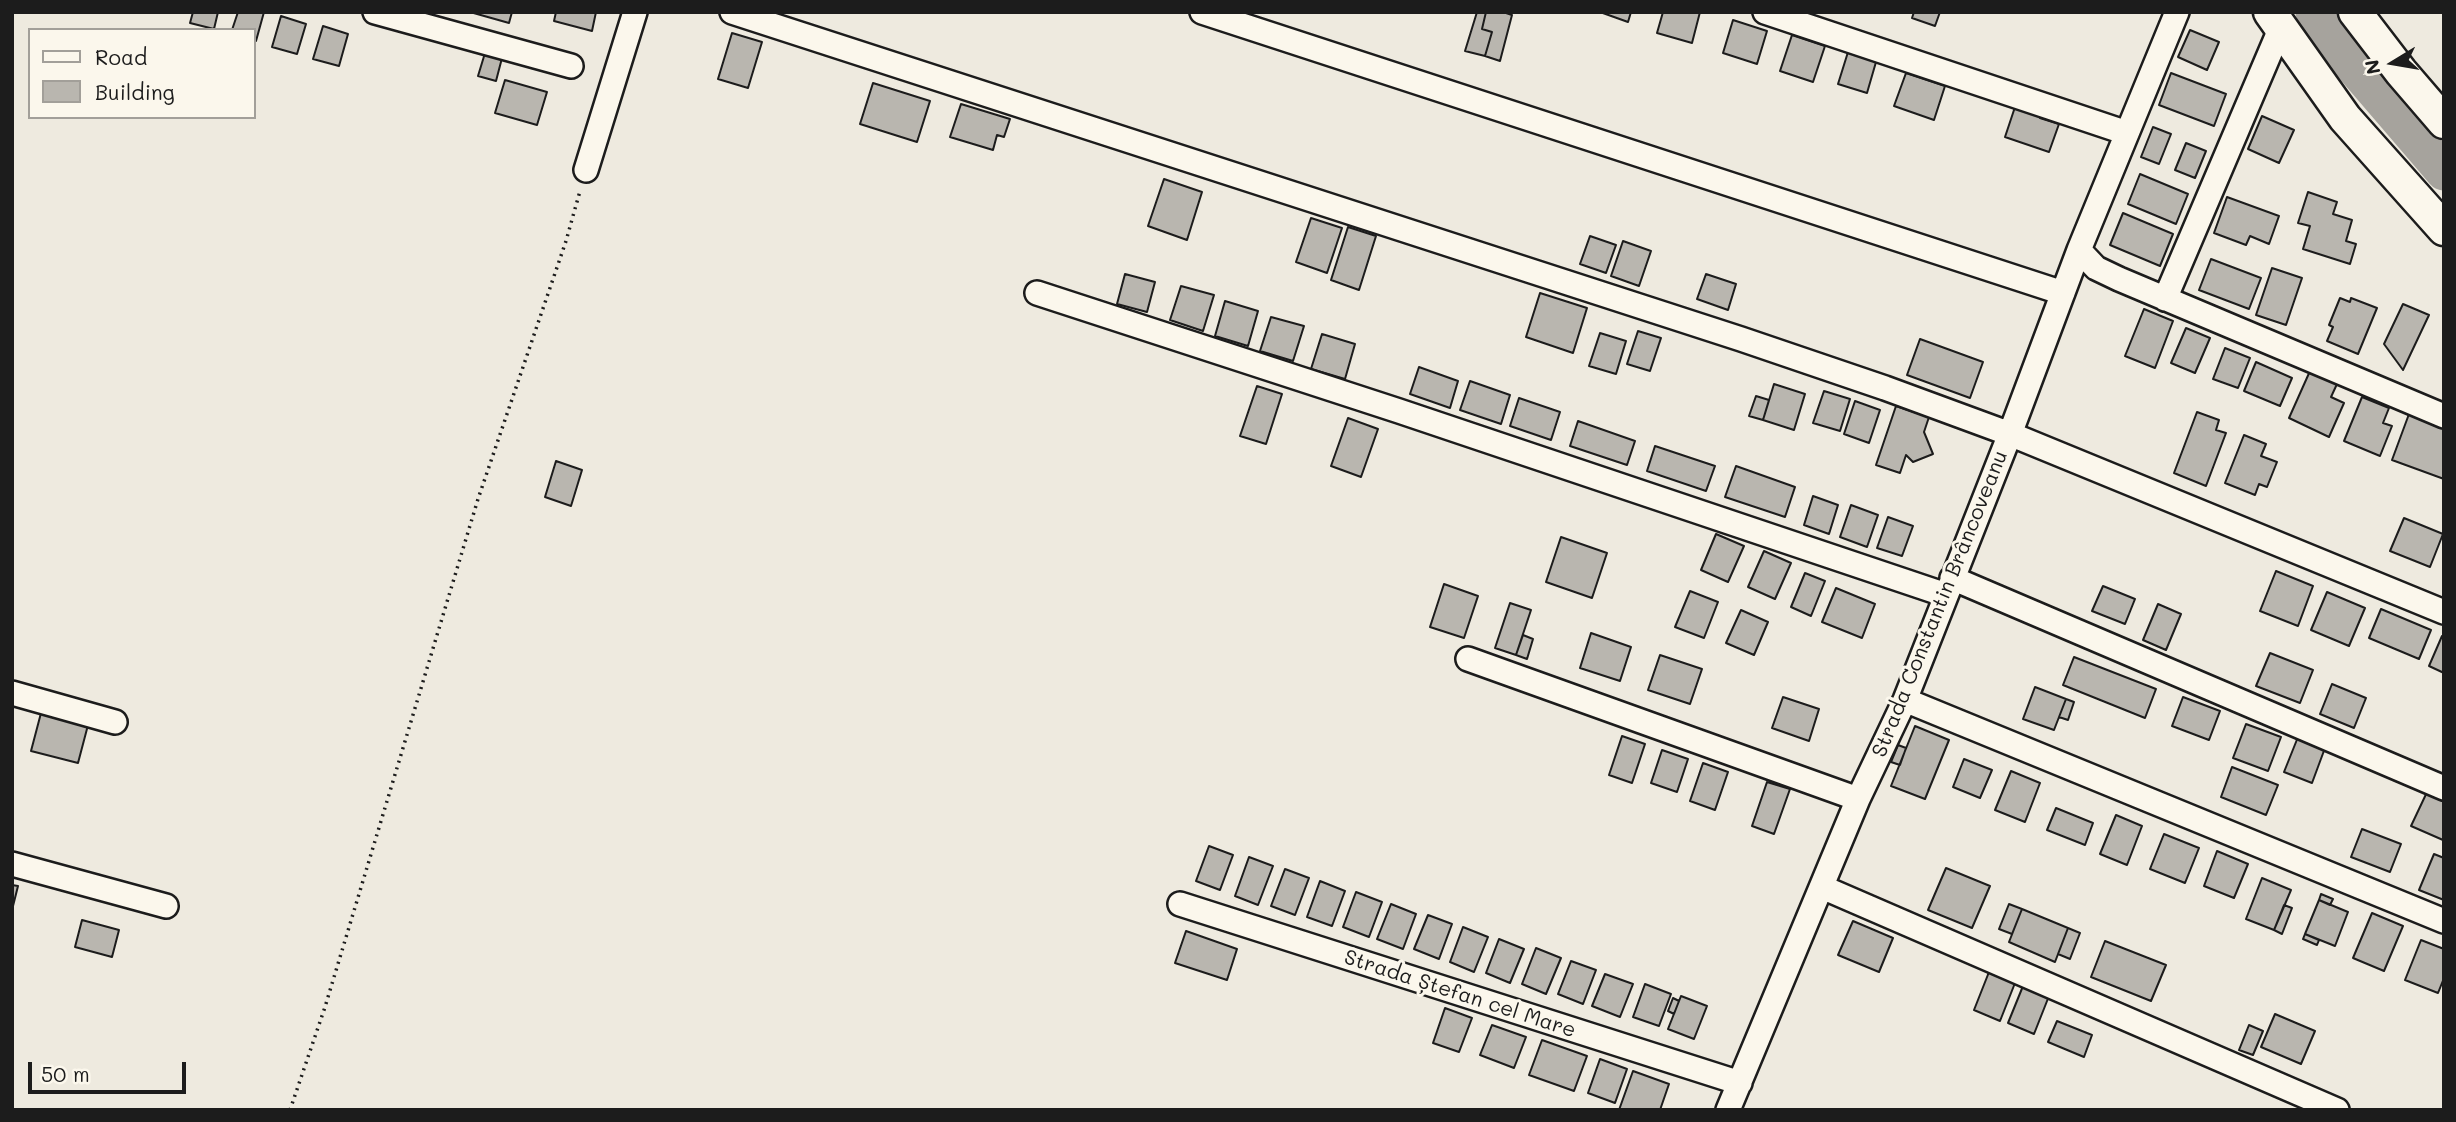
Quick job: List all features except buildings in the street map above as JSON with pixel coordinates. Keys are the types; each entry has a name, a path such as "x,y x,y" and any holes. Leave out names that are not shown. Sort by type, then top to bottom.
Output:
{"street":[{"path":"375,12 571,66"},
{"path":"586,170 635,12"},
{"path":"732,12 1741,339 2010,434 2444,612"},
{"path":"1202,12 2063,293"},
{"path":"1766,12 2127,133"},
{"name":"Strada Constantin Brâncoveanu","path":"1728,1110 1858,799 1905,700 2080,250 2177,12"},
{"path":"2355,12 2400,72 2443,120"},
{"path":"2276,19 2345,118 2444,229"},
{"path":"2165,299 2276,19"},
{"path":"2080,250 2096,268 2444,416"},
{"path":"1037,293 1949,587 2444,788"},
{"path":"1468,659 1858,799"},
{"path":"12,693 115,722"},
{"path":"1905,700 2444,921"},
{"path":"12,864 166,906"},
{"path":"1822,887 2337,1110"},
{"name":"Strada Ștefan cel Mare","path":"1180,904 1740,1083"}],"path":[{"path":"290,1110 325,1007 478,499 566,242 586,170"}],"waterway":[{"path":"2314,12 2341,52 2444,172"}]}
